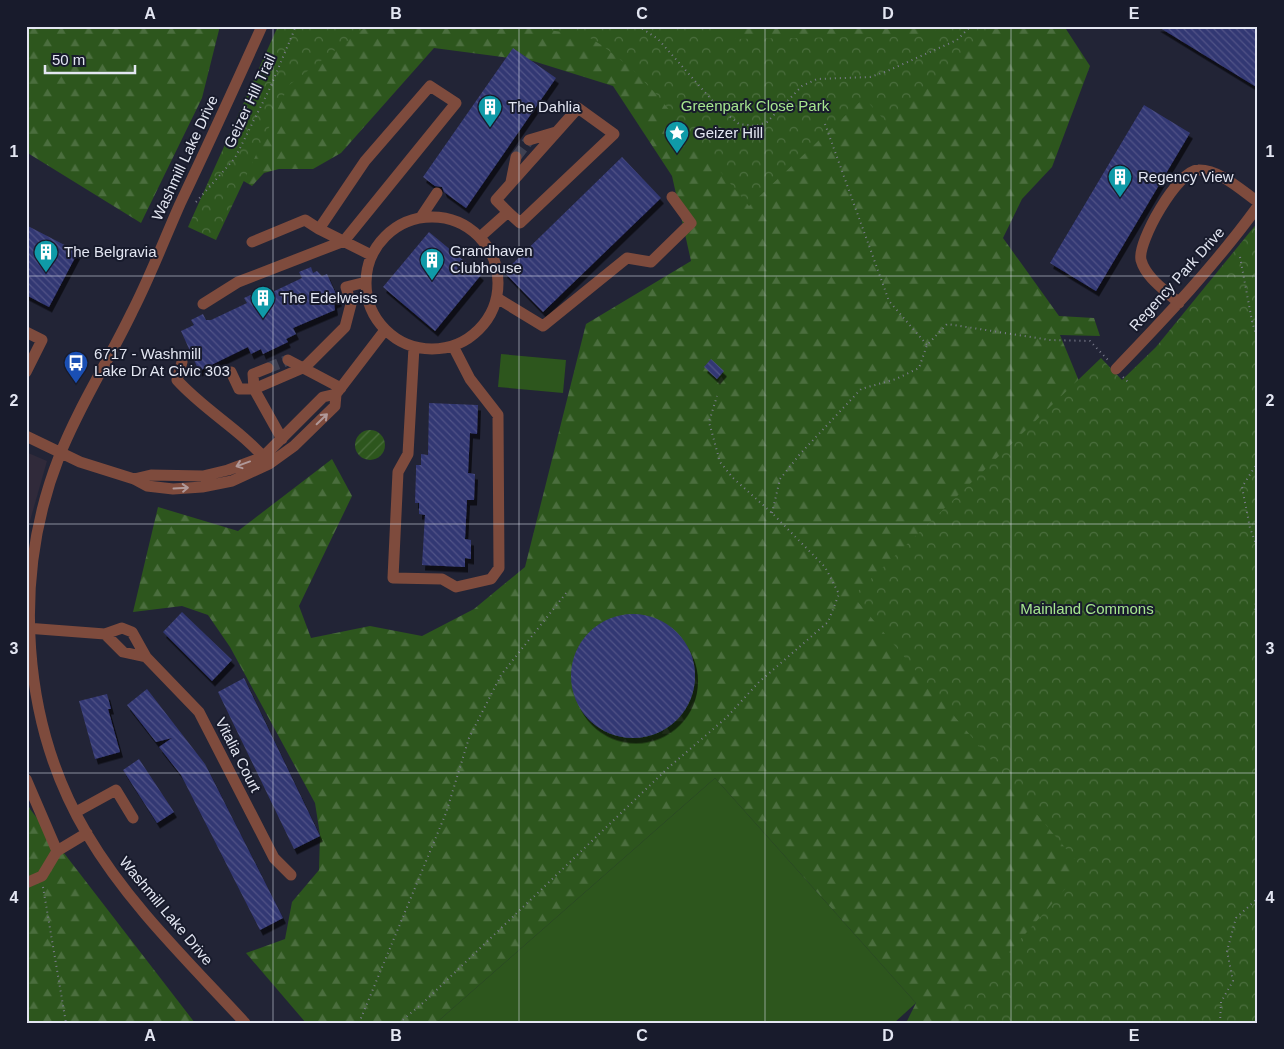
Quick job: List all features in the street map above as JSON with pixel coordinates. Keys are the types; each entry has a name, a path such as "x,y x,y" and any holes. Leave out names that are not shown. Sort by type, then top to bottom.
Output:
{"street":[{"name":"Washmill Lake Drive","path":"245,1023 156,926 115,877 87,833 55,764 44,726 34,684 28,628 30,550 61,453 133,312 262,26"},
{"path":"203,304 238,282 344,241 456,103 430,86 365,161 319,229"},
{"path":"578,108 614,134 520,223 496,200 556,132 578,108"},
{"path":"529,140 556,132"},
{"path":"511,183 516,157"},
{"path":"1179,303 1147,274 1141,259 1142,243 1182,176 1196,170 1211,171 1258,202"},
{"path":"421,217 437,193"},
{"path":"497,298 543,326 627,258 651,262 691,223 672,197"},
{"name":"Regency Park Drive","path":"1116,369 1179,303 1237,235 1258,206"},
{"path":"480,237 508,212"},
{"path":"421,217 449,219 463,224 480,237 492,255 498,276 497,298 488,319 473,336 453,346 431,350 414,346 385,330 375,318 367,298 366,282 371,255 383,237 400,224 421,217"},
{"path":"252,242 305,220 371,255"},
{"path":"231,372 239,389 254,389 305,367 345,327 351,304 346,287 366,282"},
{"path":"26,436 80,462 134,479 151,475 203,476 266,461 294,446 335,406 338,391 385,330"},
{"path":"26,332 42,340 26,372"},
{"path":"414,346 408,454 398,472 393,578 442,579 456,587 491,579 498,568 498,415 470,380 453,346"},
{"path":"288,360 305,367 338,391"},
{"path":"182,362 177,380 194,399 247,439 266,461"},
{"path":"268,368 254,374 254,389 282,439"},
{"path":"266,461 282,439 323,397 338,391"},
{"name":"Vitalia Court","path":"28,628 106,634 118,628 130,630 136,636 146,657 199,712 274,858 291,876"},
{"path":"106,634 123,652 146,657"},
{"path":"26,778 57,851"},
{"path":"76,812 116,790 133,818"},
{"path":"26,883 42,876 57,851 87,833"}],"path":[{"name":"Geizer Hill Trail","path":"196,202 235,158 270,88 296,26"},
{"path":"638,26 658,39 719,108 739,124 756,126 767,122 802,86 817,79 870,77 885,72 957,40 971,26"},
{"path":"825,124 889,301 927,345"},
{"path":"1240,257 1252,321 1258,341"},
{"path":"772,513 780,479 800,454 861,389 896,379 919,368 927,345 947,324 1050,340 1090,342 1128,382"},
{"path":"399,1023 424,1002 668,768 726,718 759,682 828,622 839,594 825,567 772,513 733,478 720,462 709,422 717,396"},
{"path":"1258,462 1242,487 1250,528 1258,549"},
{"path":"359,1023 446,813 469,738 501,675 567,592"},
{"path":"1258,594 1256,605 1258,630"},
{"path":"42,876 66,1023"},
{"path":"1220,1023 1222,1002 1233,981 1227,951 1236,918 1258,898"}],"shaded area":[{"path":"26,452 47,461 26,535"}],"green space":[{"path":"26,26 220,26 202,98 141,223 26,152"},
{"path":"278,26 367,26 289,85 216,240 188,227"},
{"path":"305,26 1064,26 1090,66 1052,167 1022,199 1003,238 1059,316 1094,318 1100,336 1060,335 1088,403 1258,1023 906,1023 916,1003 715,778 436,1023 306,1023 246,953 285,939 292,902 319,870 320,835 315,803 230,647 208,615 182,606 133,612 158,507 238,531 332,459 352,496 299,606 311,638 370,626 422,636 474,609 525,567 586,324 691,261 672,176 613,86 533,61 434,48 341,153 313,169 279,169 264,173 252,186 232,174"},
{"name":"Greenpark Close Park","path":"518,26 723,26 735,39 930,36 940,26 993,26 888,124 864,98 749,206 656,94 632,69 603,46 585,35"},
{"name":"Mainland Commons","path":"1258,222 1258,1023 977,1023 961,1006 1083,869 853,596 1101,358 1122,380 1156,347"},
{"path":"501,354 566,360 563,393 498,387"},
{"path":"370,430 381,434 385,445 381,456 370,460 359,456 355,445 359,434"},
{"path":"715,778 916,1003 894,1023 436,1023"},
{"path":"26,800 30,809 195,1023 26,1023"}],"building":[{"path":"1157,26 1251,26 1258,30 1258,88"},
{"name":"The Dahlia","path":"513,48 556,78 466,208 444,192 442,187 435,186 423,177"},
{"name":"Regency View","path":"1144,105 1190,133 1096,291 1050,263"},
{"path":"622,157 661,198 543,312 504,272"},
{"name":"The Belgravia","path":"26,225 78,252 49,307 26,295"},
{"name":"Grandhaven Clubhouse","path":"429,232 481,275 435,331 383,287"},
{"name":"The Edelweiss","path":"311,267 313,273 317,271 322,276 327,274 339,301 334,303 335,310 293,328 296,334 286,339 288,342 263,354 261,349 251,354 248,347 199,371 181,331 194,325 191,320 203,314 206,320 211,320 247,303 244,298 259,291 262,297 302,278 299,272"},
{"path":"711,359 724,371 717,379 704,367"},
{"path":"429,403 478,405 477,434 470,433 468,473 475,474 474,500 467,500 465,539 471,540 471,559 465,558 465,567 422,565 425,515 419,514 419,503 415,503 416,465 421,465 421,454 428,455"},
{"path":"182,612 232,660 212,681 163,632"},
{"path":"633,614 657,619 668,624 677,632 685,641 690,652 695,676 690,700 685,711 677,720 668,728 657,733 633,738 609,733 598,728 589,720 581,711 576,700 571,676 576,652 581,641 589,632 598,624 609,619"},
{"path":"244,678 320,836 294,849 218,692"},
{"path":"147,689 205,764 283,918 260,930 181,775 159,747 172,738 156,742 127,705"},
{"path":"107,694 111,709 108,709 120,752 95,759 79,701"},
{"path":"139,759 174,812 157,823 123,770"}],"tunnel":[{"path":"516,157 529,140"},
{"path":"268,368 288,360"}],"place":[{"name":"The Dahlia","path":"490,128"},
{"name":"Geizer Hill","path":"677,154"},
{"name":"Regency View","path":"1120,198"},
{"name":"The Belgravia","path":"46,273"},
{"name":"Grandhaven Clubhouse","path":"432,281"},
{"name":"The Edelweiss","path":"263,319"},
{"name":"6717 - Washmill Lake Dr At Civic 303","path":"76,384"}]}
